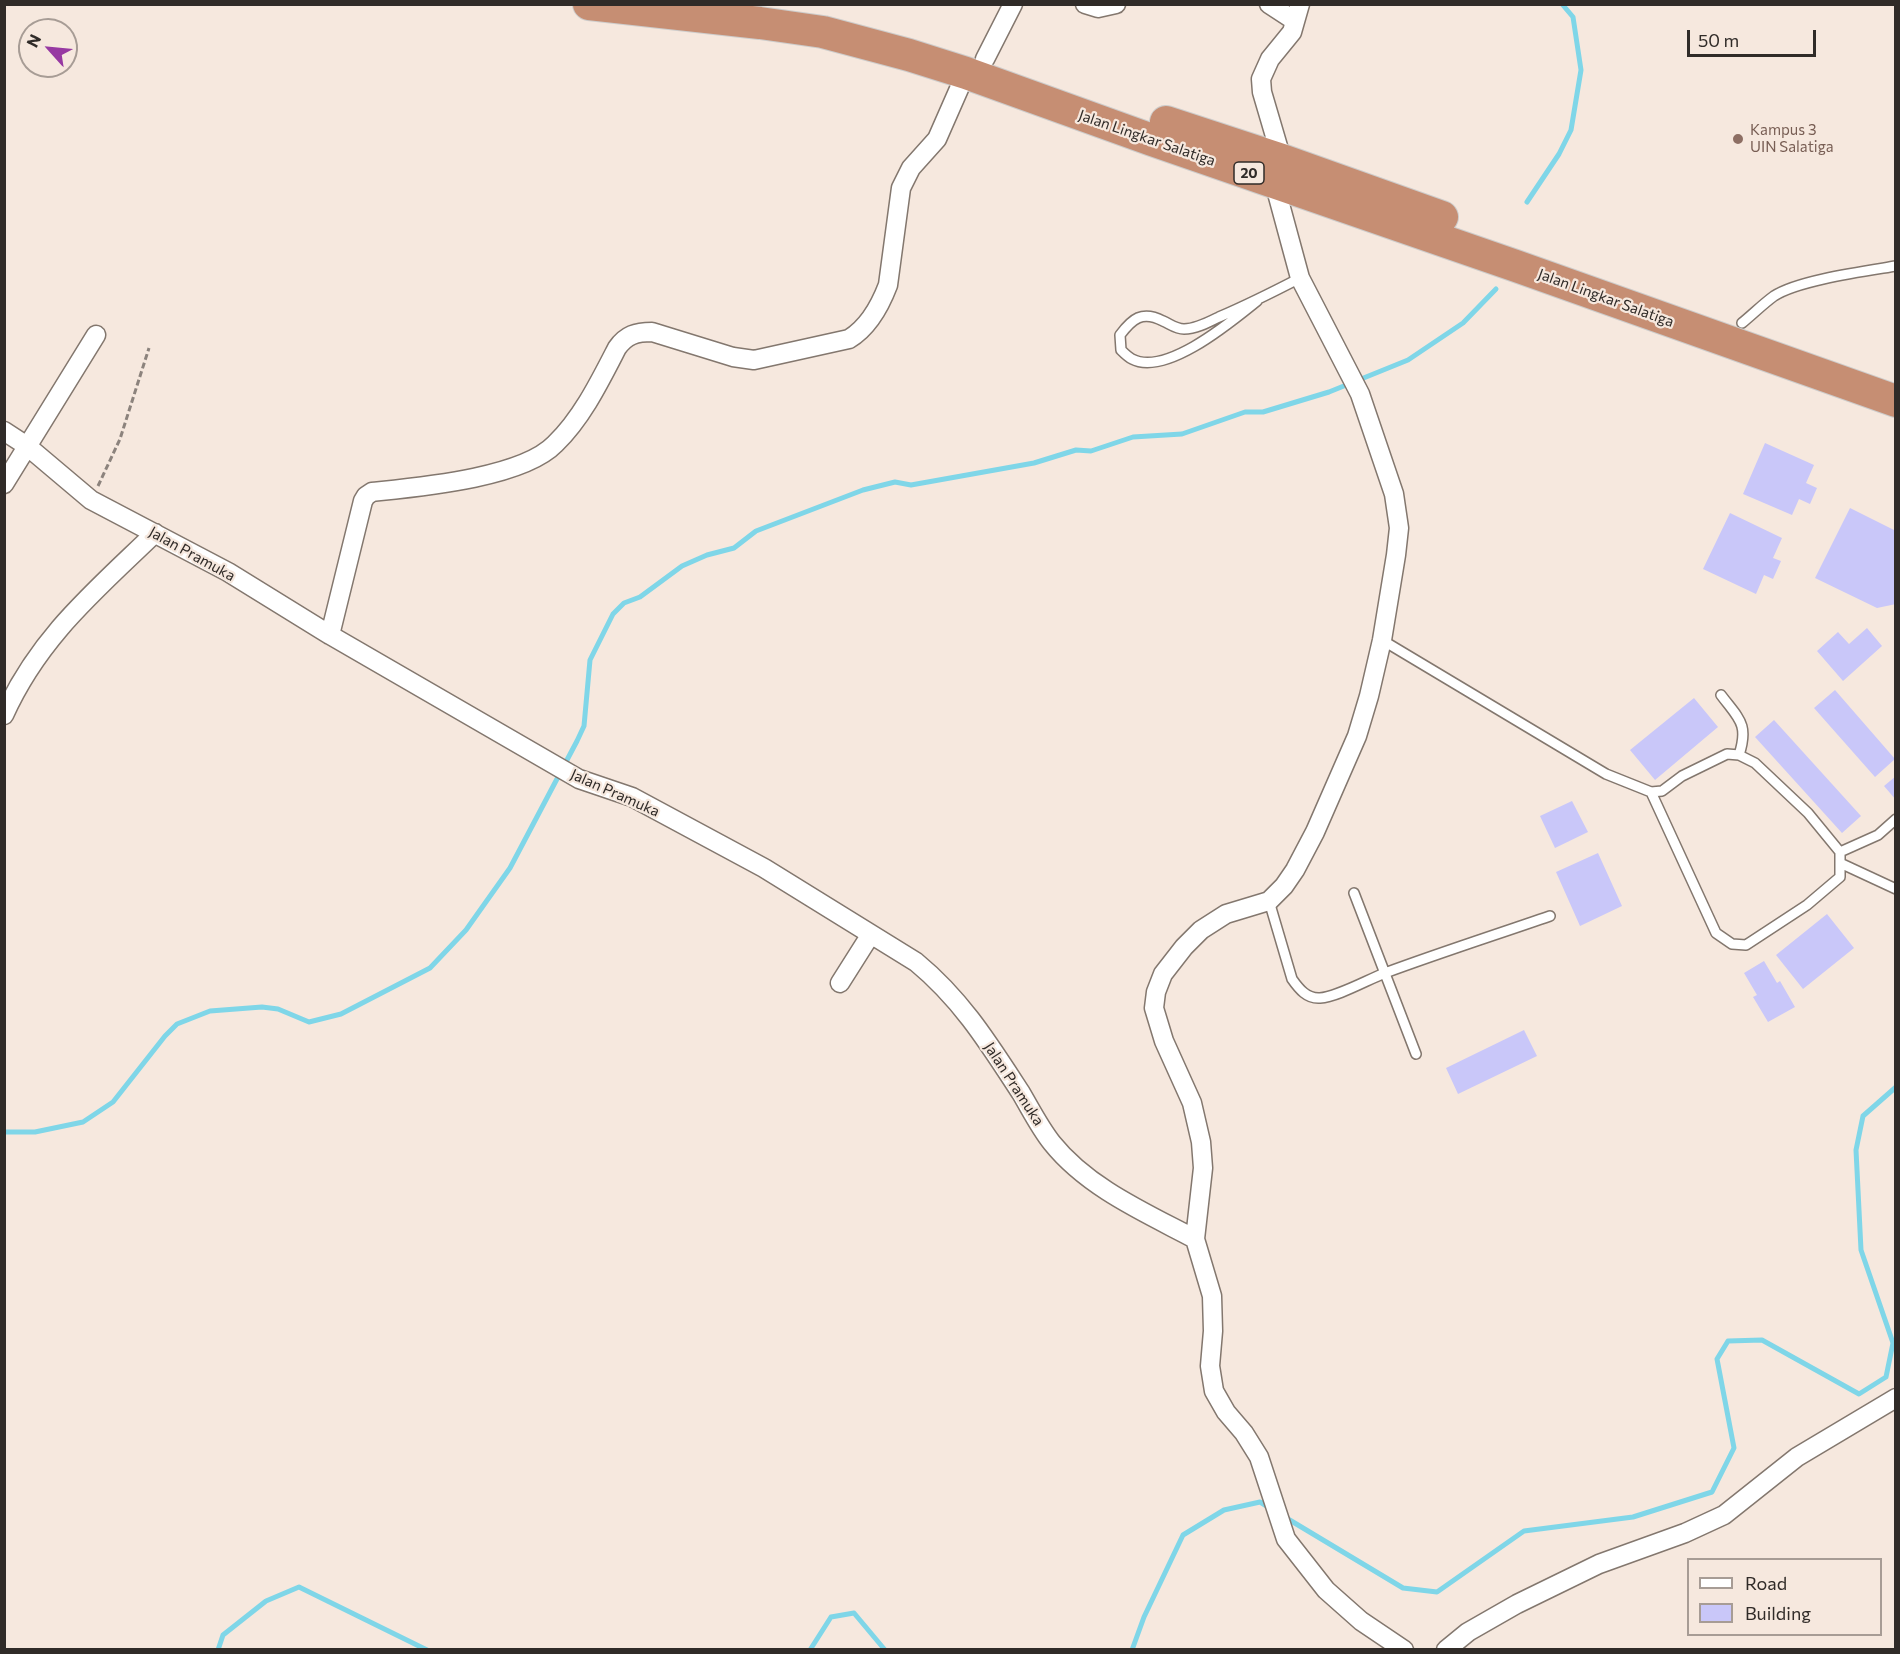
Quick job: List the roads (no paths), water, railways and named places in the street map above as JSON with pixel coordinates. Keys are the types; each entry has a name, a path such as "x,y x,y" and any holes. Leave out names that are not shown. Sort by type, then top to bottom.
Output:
{"highway":[{"name":"Jalan Lingkar Salatiga","path":"589,4 823,32 976,66 1127,110 1278,171 1896,401"},
{"name":"Jalan Lingkar Salatiga","path":"772,4 886,28 976,66"},
{"name":"Jalan Lingkar Salatiga","path":"1278,171 1597,273 1896,378"}],"street":[{"path":"330,635 366,495 372,492 444,483 515,467 535,460 555,445 573,423 617,348 630,335 652,332 733,357 754,360 830,344 849,339 857,334 871,318 888,285 899,199 905,178 937,139 976,66 1013,4"},
{"path":"1085,4 1098,8 1116,4"},
{"path":"1269,4 1297,13 1292,32 1270,59 1261,79 1300,278 1360,394 1394,494 1398,515 1396,555 1382,640 1357,736 1315,832 1295,870 1284,886 1269,901 1226,914 1201,930 1163,974 1156,992 1155,1008 1164,1041 1192,1103 1201,1142 1203,1168 1195,1239 1212,1296 1213,1331 1210,1366 1215,1391 1226,1413 1244,1433 1258,1457 1272,1491 1286,1539 1326,1590 1361,1621 1404,1650"},
{"path":"4,484 96,335"},
{"name":"Jalan Pramuka","path":"4,431 27,446 91,501 228,572 330,635 579,779 632,797 764,868 916,962 936,979 965,1010 1052,1143 1072,1164 1100,1186 1195,1239"},
{"path":"4,715 42,648 70,615 155,533"},
{"path":"840,983 871,934"},
{"path":"1446,1650 1468,1632 1517,1604 1599,1564 1685,1533 1724,1515 1797,1457 1896,1398"}],"lane":[{"path":"1742,323 1776,295 1789,290 1839,276 1896,266"},
{"path":"1257,301 1214,335 1182,354 1149,362 1133,360 1121,350 1120,335 1130,320 1144,315 1159,319 1175,328 1185,330 1198,327 1257,301 1300,278"},
{"path":"1382,640 1606,774 1651,792 1662,791 1682,776 1727,754 1739,755 1755,762 1808,813 1840,852 1840,877 1807,905 1746,945 1732,944 1716,933 1651,792"},
{"path":"1721,695 1743,727 1743,744 1739,755"},
{"path":"1840,852 1878,835 1896,819"},
{"path":"1840,863 1896,889"},
{"path":"1354,893 1416,1054"},
{"path":"1269,901 1292,979 1304,993 1312,998 1322,998 1550,916"}],"waterway":[{"path":"1527,202 1559,154 1571,130 1581,70 1573,17 1562,4"},
{"path":"4,1132 35,1132 83,1122 113,1102 177,1024 210,1011 262,1007 278,1009 309,1022 341,1014 430,968 466,930 510,868 577,741 584,726 590,660 613,614 624,603 640,597 682,566 707,555 734,548 756,531 863,490 895,482 911,485 1034,463 1076,450 1091,451 1133,437 1182,434 1245,412 1263,412 1329,392 1408,360 1463,323 1496,289"},
{"path":"1283,1516 1403,1588 1437,1592 1524,1531 1633,1517 1712,1492 1734,1448 1717,1359 1728,1341 1762,1340 1859,1394 1886,1377 1893,1343 1861,1250 1856,1150 1863,1116 1896,1087"},
{"path":"1132,1650 1144,1617 1183,1535 1224,1510 1260,1502 1270,1508"},
{"path":"218,1650 223,1635 266,1601 299,1587 427,1650"},
{"path":"810,1650 831,1617 854,1613 885,1650"}],"place":[{"name":"Kampus 3 UIN Salatiga","path":"1738,139"}]}
